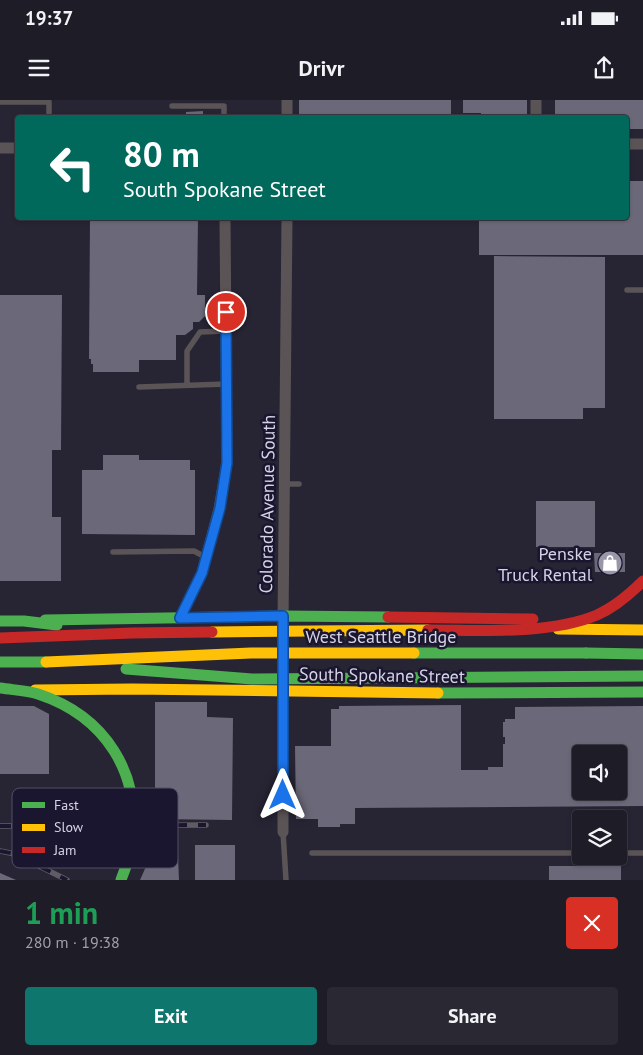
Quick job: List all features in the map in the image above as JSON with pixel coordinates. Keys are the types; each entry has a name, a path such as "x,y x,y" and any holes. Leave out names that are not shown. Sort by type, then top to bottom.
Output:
{"main road":[{"path":"531,629 588,619 630,595 643,581"},
{"path":"372,692 373,613"},
{"path":"0,621 373,613 643,620"},
{"path":"132,618 132,689"},
{"path":"0,621 132,633"},
{"name":"West Seattle Bridge","path":"0,638 132,633 531,629 643,630"},
{"name":"West Seattle Bridge","path":"0,662 46,662 251,653 643,654"},
{"path":"46,662 252,679 643,676"},
{"path":"0,689 25,690 58,700 88,719 112,745 128,776 131,788"},
{"name":"South Spokane Street","path":"0,689 283,692 643,692"},
{"path":"121,880 126,868"}],"street":[{"path":"287,100 287,115"},
{"path":"536,100 536,115"},
{"path":"629,144 643,144"},
{"path":"0,148 15,148"},
{"path":"180,618 202,573 220,508 227,463 225,220"},
{"name":"Colorado Avenue South","path":"283,832 287,220"}],"lane":[{"path":"0,102 48,102 49,115"},
{"path":"172,106 224,106 224,115"},
{"path":"627,290 643,290"},
{"path":"187,385 187,351 200,332 226,331"},
{"path":"139,387 227,384"},
{"path":"285,484 299,484"},
{"path":"113,552 194,551 206,558"},
{"name":"Colorado Avenue South","path":"283,832 286,880"},
{"path":"312,852 572,853"},
{"path":"627,853 643,853"}],"building":[{"path":"299,100 451,100 451,115 299,115"},
{"path":"463,100 527,100 527,115 463,113"},
{"path":"555,100 643,100 643,129 629,129 629,115 555,115"},
{"path":"203,111 203,115 186,115 186,112"},
{"path":"629,181 643,181 643,255 479,255 479,220 629,220"},
{"path":"90,220 198,220 197,295 205,295 205,316 199,322 193,322 193,329 185,335 176,335 176,360 139,360 139,372 93,372 93,364 91,364 91,359 89,359"},
{"path":"494,256 605,257 605,408 583,408 583,419 494,419"},
{"path":"0,295 62,295 61,450 52,450 52,517 61,517 61,581 0,581"},
{"path":"103,455 139,455 139,460 190,460 190,470 195,470 195,535 82,534 82,470 103,470"},
{"path":"536,501 595,501 595,547 536,547"},
{"name":"Penske Truck Rental","path":"594,553 625,553 625,572 595,572"},
{"path":"155,702 207,702 207,717 233,718 232,820 178,819 178,788 155,788"},
{"path":"461,705 461,770 488,770 488,767 503,767 503,744 505,744 505,737 503,737 503,722 505,722 505,719 515,719 515,707 643,706 643,806 355,808 355,824 340,824 340,827 318,827 318,819 296,819 295,746 331,746 331,709 339,709 339,706"},
{"path":"0,706 34,706 49,714 49,774 0,774"},
{"path":"195,845 235,845 235,880 195,880"},
{"path":"178,855 179,880 140,880 145,868 178,868"},
{"path":"549,866 621,866 621,880 549,880"},
{"path":"0,873 16,880 0,880"}],"railway":[{"path":"178,825 206,825"},
{"path":"0,826 12,826"},
{"path":"0,851 12,853"},
{"path":"43,868 67,880"}],"traffic: fast":[{"path":"45,620 283,616 388,617"},
{"path":"0,621 24,621 57,625"},
{"path":"414,653 586,653"},
{"path":"586,653 643,654"},
{"path":"0,662 46,662"},
{"path":"126,669 252,679 383,678"},
{"path":"383,678 643,676"},
{"path":"0,688 38,694 62,704 82,717 100,732 114,751 124,771 129,788"},
{"path":"438,693 643,692"},
{"path":"121,880 125,868"}],"traffic: slow":[{"path":"558,629 643,630"},
{"path":"212,632 428,630"},
{"path":"46,662 251,653 414,653"},
{"path":"35,690 132,689 438,693"}],"traffic: jam":[{"path":"428,630 491,631 558,626 597,615 627,596 643,581"},
{"path":"388,617 533,619"},
{"path":"0,638 212,632"}],"place":[{"name":"Penske Truck Rental","path":"610,563"}],"route":[{"path":"226,312 227,463 220,508 202,573 180,618 283,616 283,795"}]}
